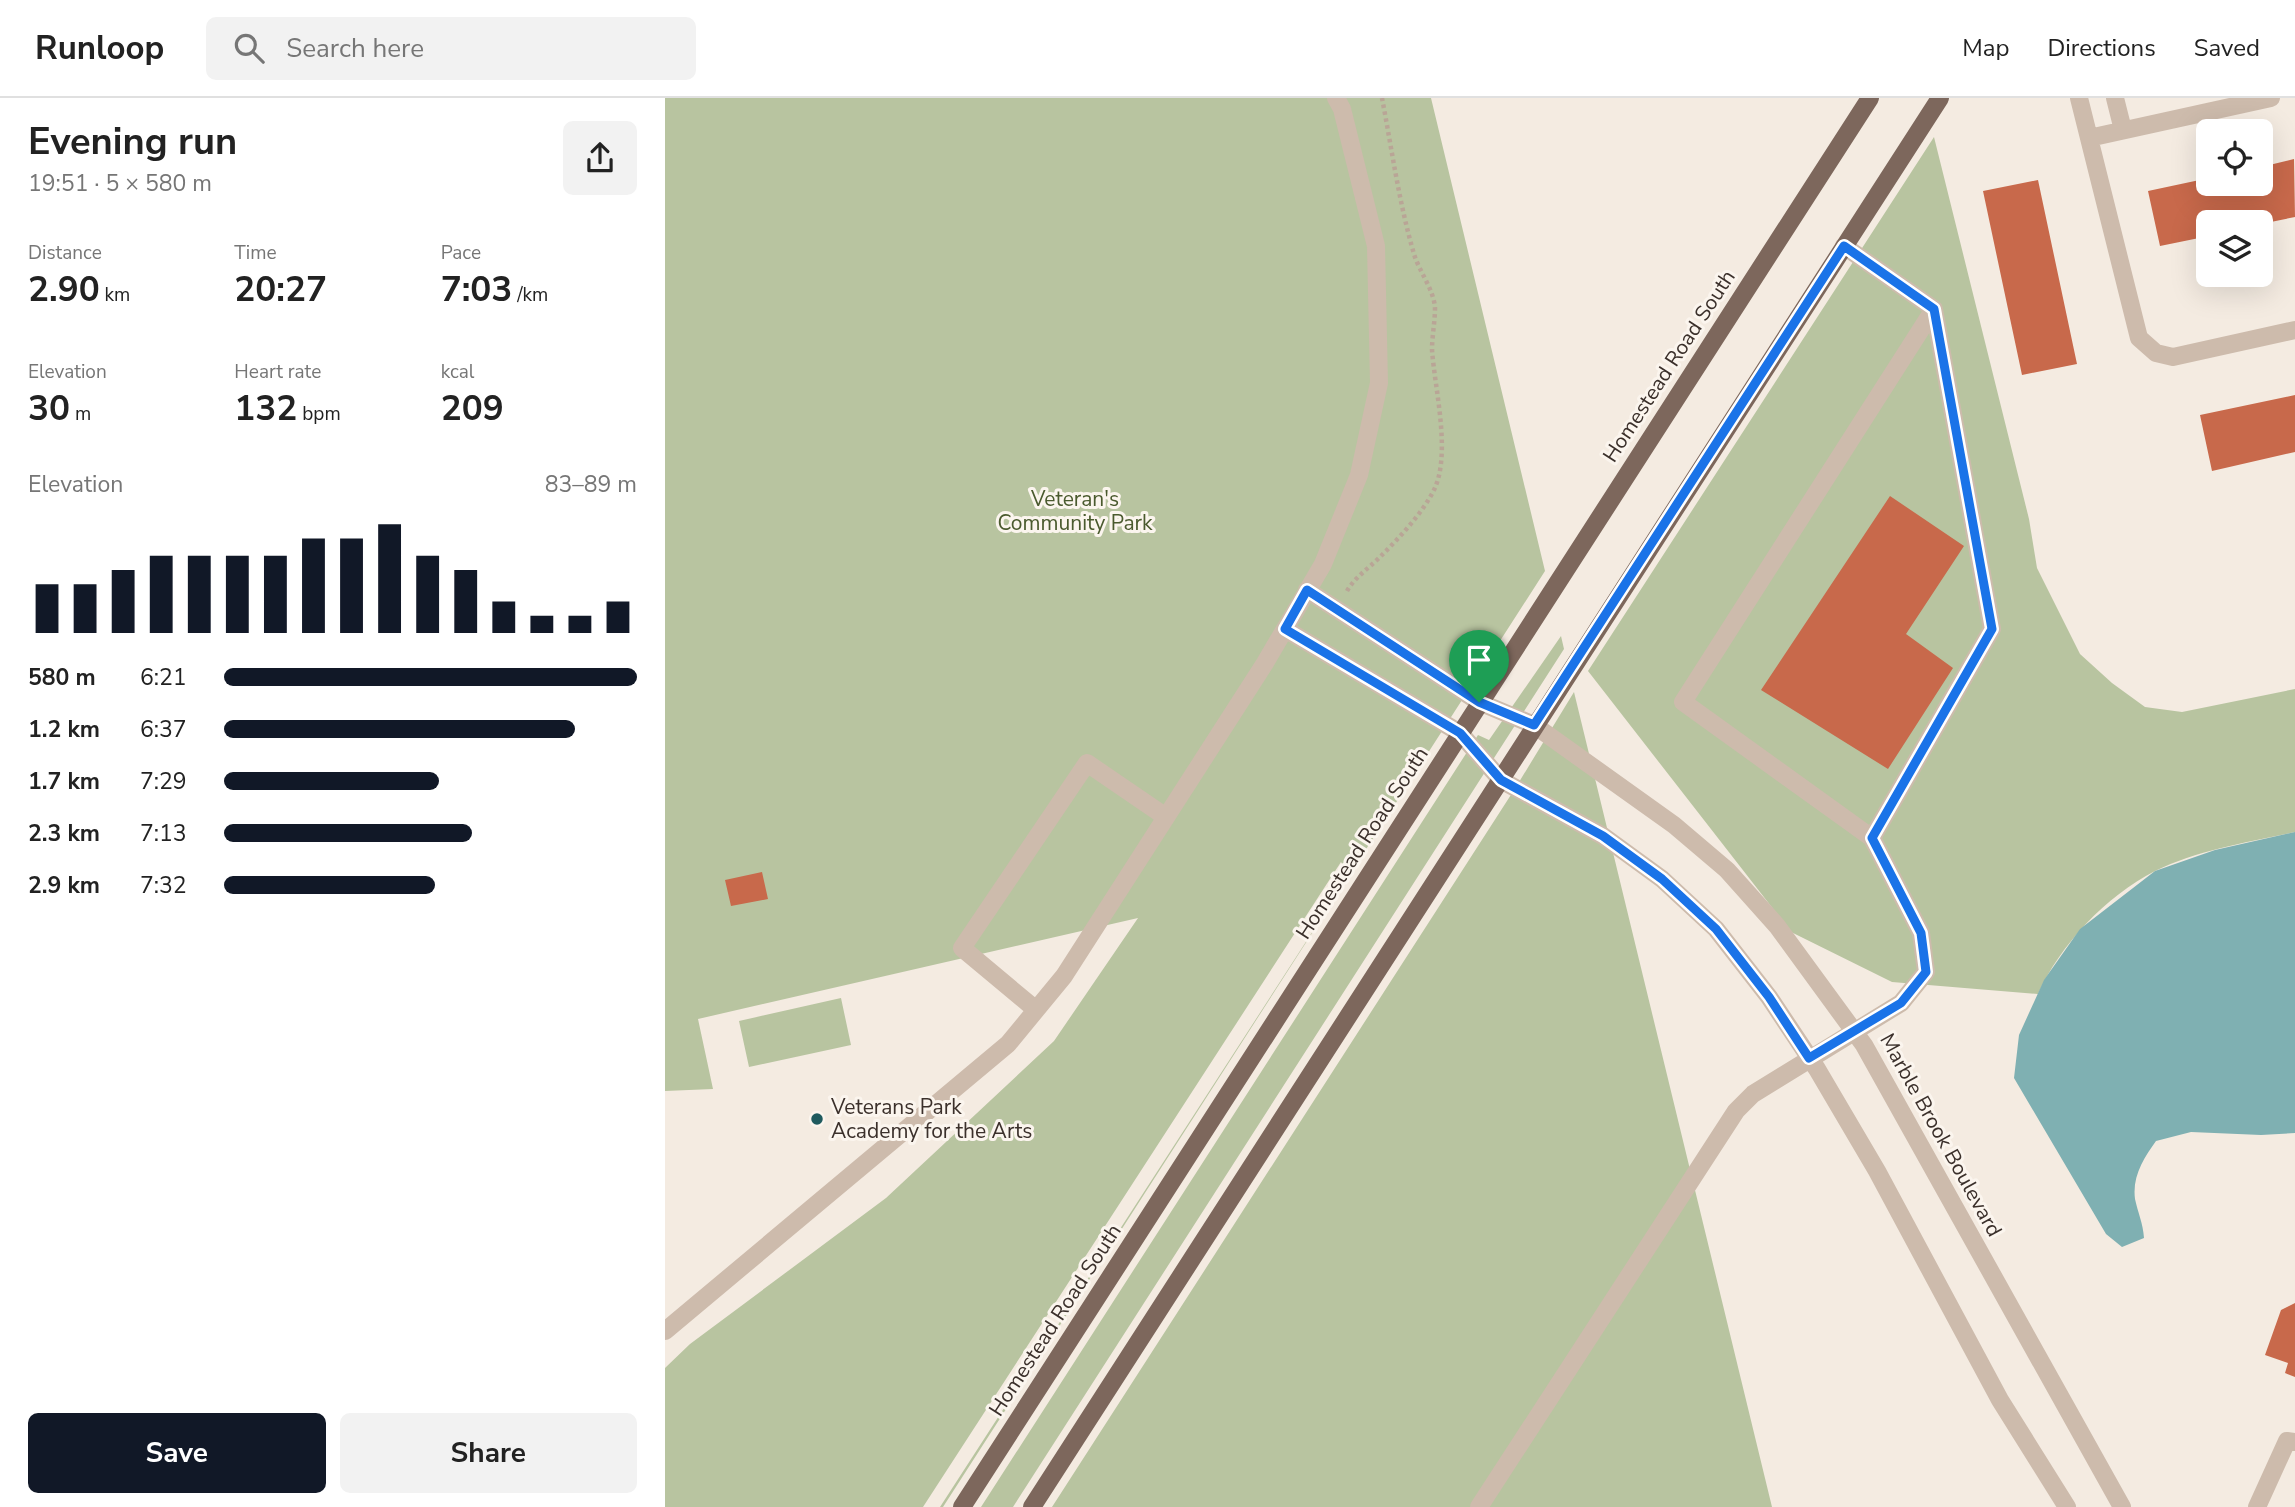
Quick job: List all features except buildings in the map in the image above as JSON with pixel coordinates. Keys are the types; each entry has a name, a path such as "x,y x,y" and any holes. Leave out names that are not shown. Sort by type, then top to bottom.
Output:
{"main road":[{"name":"Homestead Road South","path":"962,1507 1870,98"},
{"path":"1032,1507 1940,98"}],"street":[{"path":"665,1331 1008,1044 1064,976 1285,629 1323,564 1359,475 1379,383 1376,246 1345,121 1336,98"},
{"path":"2079,98 2139,338 2156,353 2173,356 2295,330"},
{"path":"2115,98 2123,130"},
{"path":"2089,138 2271,98"},
{"path":"1844,246 1934,309 1992,629 1872,838"},
{"path":"1479,1507 1735,1111 1753,1094 1901,1003 1926,972 1921,933 1872,838 1683,702 1934,309"},
{"name":"Marble Brook Boulevard","path":"1307,590 1479,702 1534,725 1674,825 1727,870 1777,926 1854,1031 2122,1507"},
{"path":"1285,629 1460,733 1501,780 1603,836 1662,879 1716,929 1769,997 1809,1058 1877,1171 2000,1400 2067,1507"},
{"path":"1035,1009 962,948 1087,763 1166,817"},
{"path":"2264,1505 2287,1441 2295,1442"}],"path":[{"path":"1341,601 1354,580 1378,559 1418,515 1434,490 1441,468 1443,443 1433,360 1435,306 1415,257 1404,216 1383,98"}],"green space":[{"name":"Veteran's Community Park","path":"665,98 1431,98 1545,571 943,1507 940,1507 1346,880 1347,871 1341,862 923,1507 665,1507 665,1368 690,1344 886,1198 1054,1041 1138,918 698,1019 713,1089 665,1091"},
{"path":"1934,137 2029,519 2037,568 2080,654 2112,683 2145,707 2182,712 2295,689 2295,832 2189,857 2137,881 2086,924 2059,958 2038,994 1892,982 1791,932 1588,671"},
{"path":"1561,636 1564,649 1013,1507 981,1507 1478,735 1489,740"},
{"path":"1574,692 1772,1507 1052,1507 1516,787"},
{"path":"841,998 851,1045 749,1067 739,1021"}],"water":[{"path":"2295,832 2295,1133 2261,1135 2191,1132 2156,1141 2143,1161 2135,1183 2135,1199 2144,1238 2122,1247 2106,1234 2014,1078 2019,1035 2044,980 2080,929 2155,871 2215,850"}],"place":[{"name":"Veterans Park Academy for the Arts","path":"817,1119"}],"route":[{"path":"1844,246 1934,309 1992,629 1872,838 1921,933 1926,972 1901,1003 1809,1058 1769,997 1716,929 1662,879 1603,836 1501,780 1460,733 1285,629 1307,590 1479,702 1534,725 1844,246"}]}
